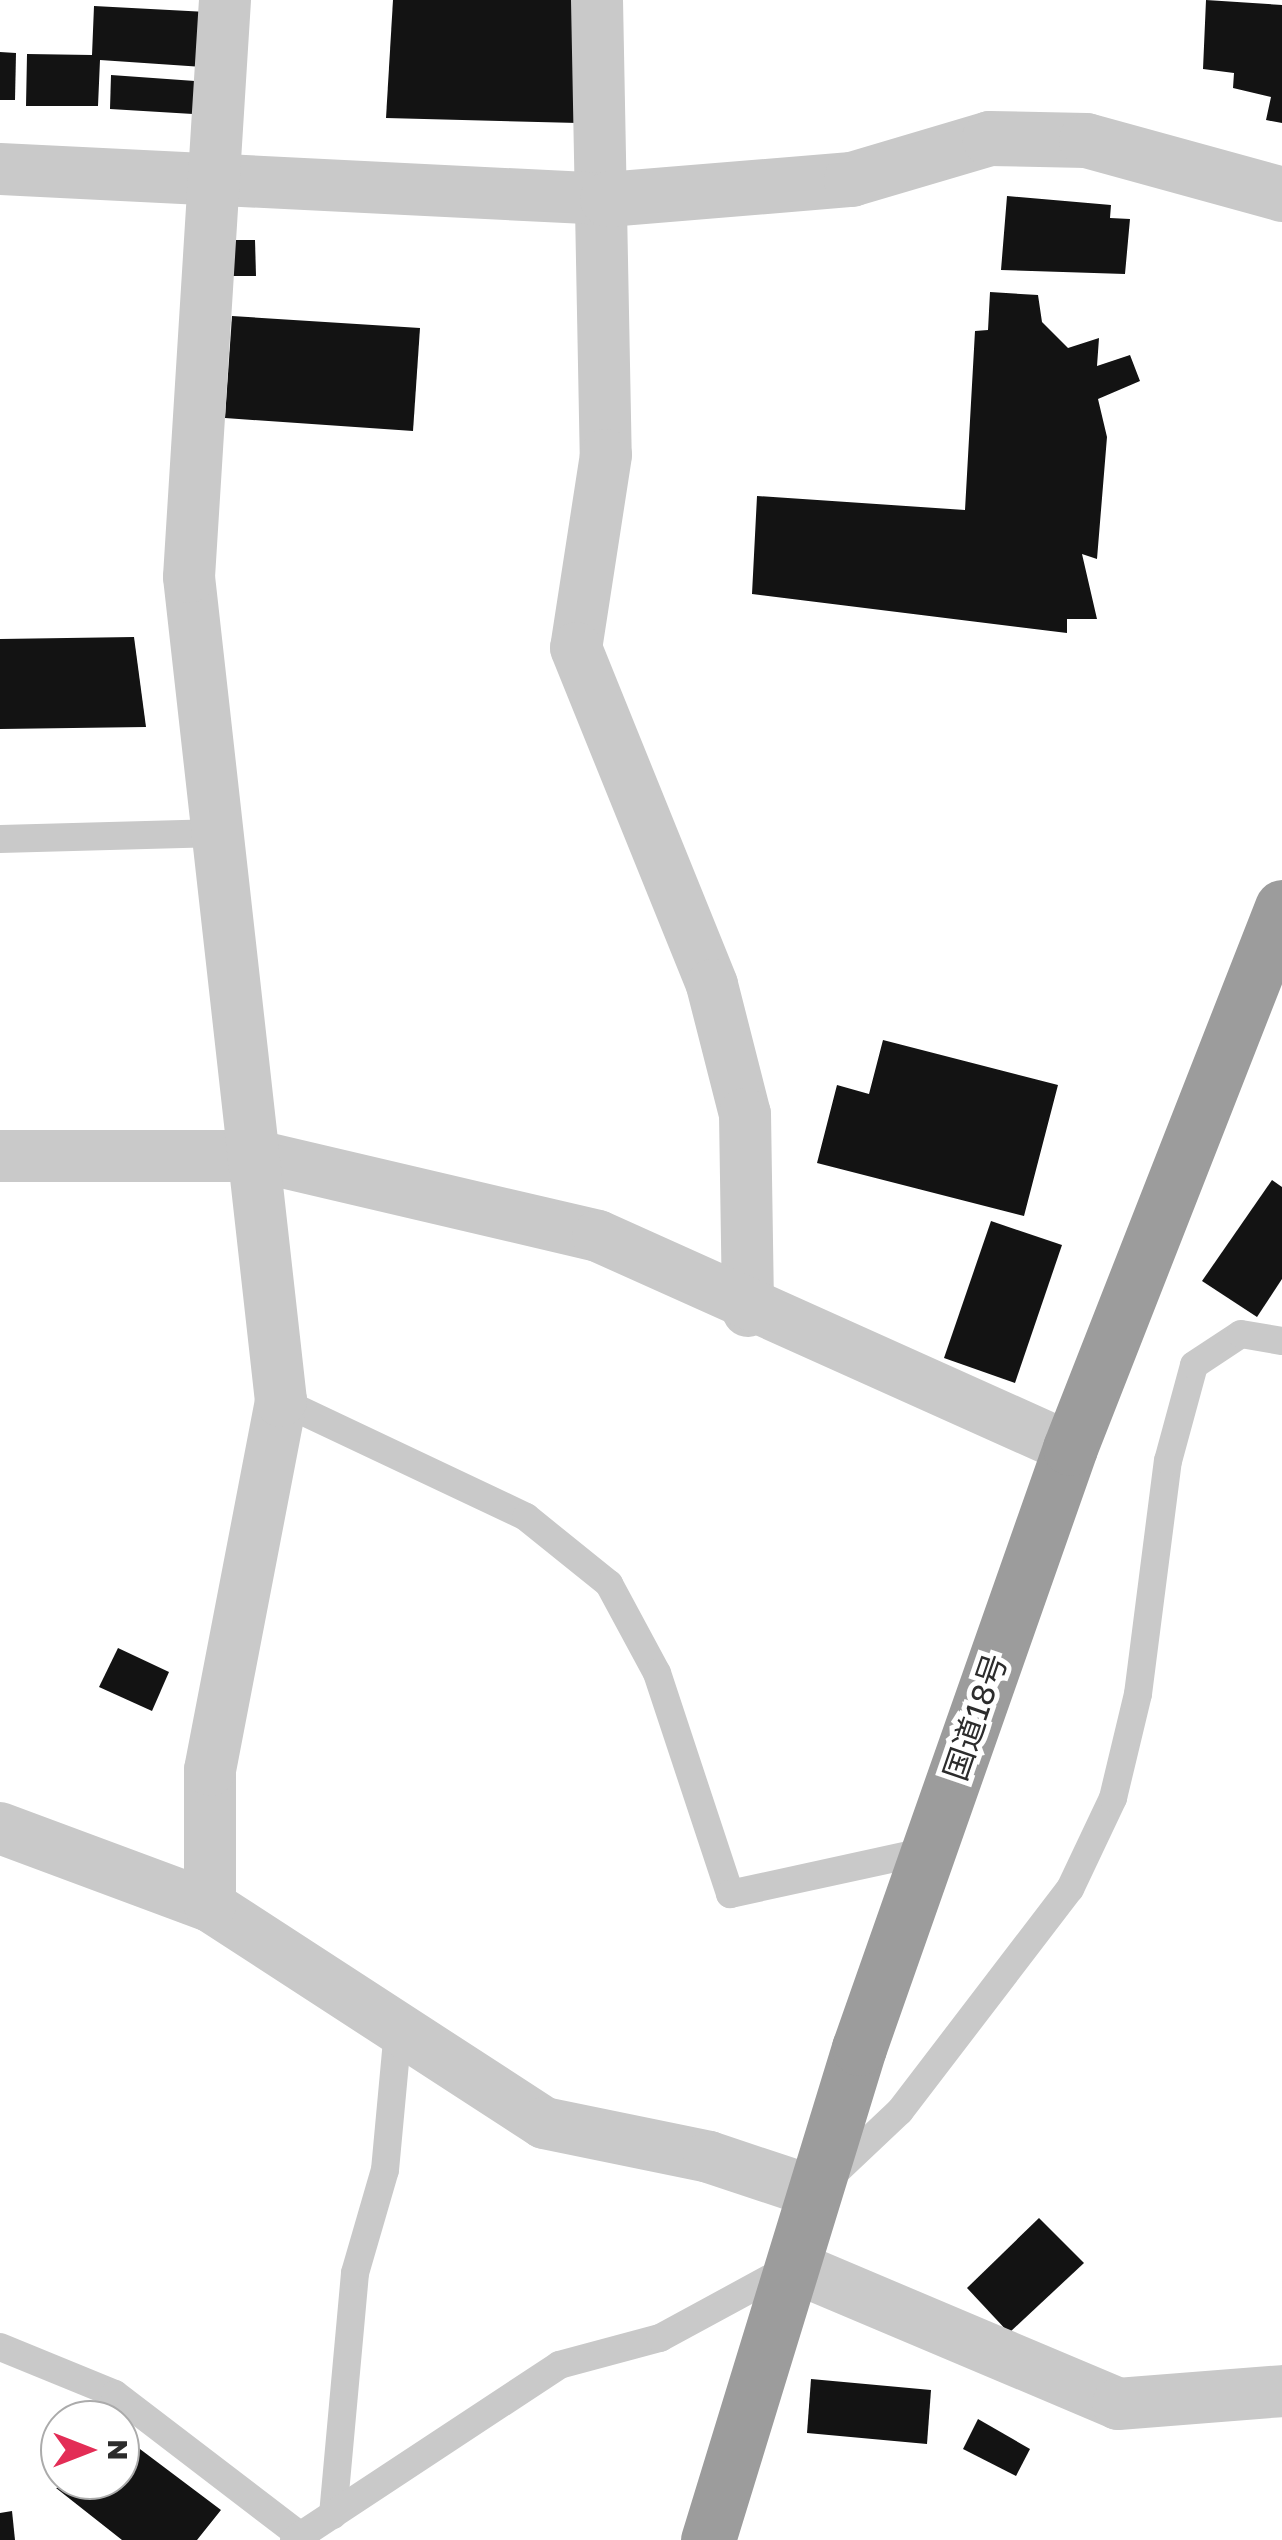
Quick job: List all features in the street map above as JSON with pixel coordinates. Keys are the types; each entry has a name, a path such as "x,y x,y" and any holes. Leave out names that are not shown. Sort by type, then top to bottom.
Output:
{"highway":[{"name":"国道18号","path":"708,2540 814,2192 928,1851 1070,1448 1282,908"}],"street":[{"path":"210,1906 210,1770 281,1402 257,1156 190,577 192,428 215,180 224,0"},
{"path":"596,0 607,199 606,455 576,648 712,984 745,1114 748,1311"},
{"path":"0,169 607,199 851,179 989,138 1086,140 1282,194"},
{"path":"0,1156 257,1156 598,1236 748,1311 1070,1448"},
{"path":"0,1828 210,1906 544,2123 710,2157 814,2192"},
{"path":"792,2266 1118,2404 1282,2391"}],"lane":[{"path":"0,839 219,834"},
{"path":"814,2192 900,2111 1070,1888 1112,1798 1138,1694 1168,1460 1194,1365 1241,1334 1282,1341"},
{"path":"281,1402 526,1517 609,1584 657,1673 730,1894 928,1851"},
{"path":"333,2514 355,2272 385,2170 398,2029"},
{"path":"0,2347 115,2394 301,2538 560,2365 660,2338 792,2266"}],"building":[{"path":"393,0 584,0 578,123 386,118"},
{"path":"1206,0 1282,5 1282,123 1266,120 1271,97 1233,88 1234,73 1203,69"},
{"path":"94,6 207,12 203,67 100,60 98,106 26,106 27,54 92,55"},
{"path":"0,52 16,53 15,100 0,100"},
{"path":"111,75 195,81 193,114 110,109"},
{"path":"1007,196 1111,205 1110,218 1130,219 1125,274 1001,270"},
{"path":"221,240 255,240 256,276 222,276"},
{"path":"990,292 1038,295 1042,322 1068,348 1099,338 1097,366 1130,355 1140,381 1098,399 1107,437 1097,559 1082,554 1097,619 1067,619 1067,633 752,594 757,496 965,510 975,331 988,330"},
{"path":"232,316 420,328 413,431 225,418"},
{"path":"134,637 146,727 0,729 0,639"},
{"path":"883,1040 1058,1085 1024,1216 817,1163 837,1085 869,1094"},
{"path":"1272,1180 1282,1187 1282,1279 1257,1317 1202,1281"},
{"path":"991,1221 1062,1245 1015,1383 944,1358"},
{"path":"118,1648 169,1672 152,1711 99,1687"},
{"path":"1039,2218 1084,2263 1009,2333 967,2288"},
{"path":"811,2379 931,2390 927,2444 807,2433"},
{"path":"978,2419 1030,2449 1016,2476 963,2449"},
{"path":"140,2449 221,2510 197,2540 122,2540 71,2500 140,2500"},
{"path":"12,2511 15,2540 0,2540 0,2513"}]}
